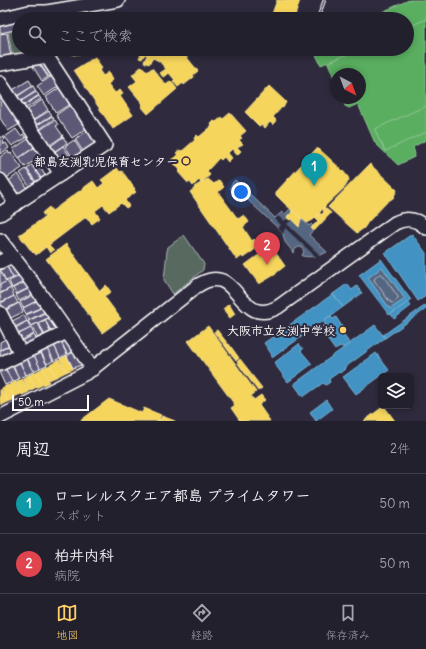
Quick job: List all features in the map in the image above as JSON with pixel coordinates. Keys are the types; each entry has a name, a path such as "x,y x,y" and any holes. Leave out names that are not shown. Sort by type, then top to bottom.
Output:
{"street":[{"path":"61,12 118,0"},
{"path":"0,19 12,16"},
{"path":"0,64 33,56"},
{"path":"0,214 105,145 47,56"},
{"path":"0,83 61,174"},
{"path":"0,180 16,204"},
{"path":"0,417 93,369 197,286 206,281 225,281 235,290 245,304 253,309 264,311 272,310 395,223 402,220 414,220 426,228"},
{"path":"0,240 93,369"},
{"path":"0,262 12,256"},
{"path":"0,313 20,354"},
{"path":"0,364 67,332"}],"green space":[{"path":"12,31 12,54 8,32"},
{"path":"12,56 23,56 13,59"},
{"path":"184,235 204,264 203,270 173,294 164,280 167,251 168,247"}],"water":[{"path":"235,180 275,218 282,212 285,214 290,209 309,226 311,224 313,226 311,228 313,230 309,235 327,252 321,255 309,257 302,256 304,251 301,247 299,247 295,249 294,253 285,242 283,234 280,230 236,189 233,192 231,186"},
{"path":"382,267 405,299 390,309 368,278"}],"pier":[{"path":"292,215 293,219 287,224 320,255 316,257 285,228 283,234 278,228 281,225 275,219 278,216 284,221"}],"building: 住宅":[{"path":"277,0 300,0 296,12 273,12"},
{"path":"147,56 186,56 198,71 193,75 194,77 184,85 183,83 178,87 173,81 175,80 169,73 163,77 160,73 166,69 159,61 153,58 149,64 144,62"},
{"path":"95,57 102,68 99,70 103,76 109,72 113,80 108,84 115,93 120,90 123,94 120,96 133,115 113,129 74,70"},
{"path":"142,66 147,72 152,68 166,85 171,81 177,89 148,114 141,106 143,104 129,87 137,81 132,75"},
{"path":"269,86 286,102 283,108 282,107 273,117 276,120 273,125 270,122 265,128 261,125 259,126 245,112"},
{"path":"230,113 246,131 240,136 242,138 239,140 243,144 237,147 241,151 237,155 232,149 228,153 232,158 228,162 224,157 221,160 219,158 207,171 210,175 201,183 199,180 193,186 190,182 188,183 178,172 180,170 171,160 178,155 176,153 180,150 181,152 195,140 194,138 197,135 199,137 212,126 211,124 214,121 216,122 222,117 223,119"},
{"path":"316,149 319,149 343,171 349,180 345,187 324,207 317,216 307,223 276,195 276,192"},
{"path":"370,164 397,190 393,198 387,202 364,228 357,233 328,207"},
{"path":"117,168 120,172 122,171 136,192 125,200 129,206 126,208 121,203 109,212 103,205 95,211 100,218 92,224 86,217 49,245 54,250 50,253 46,247 36,255 34,252 33,253 19,235 45,217 42,213 49,207 52,211 93,181 98,188 104,183 101,180"},
{"path":"208,179 214,184 219,180 224,187 218,192 238,219 244,215 249,222 243,227 252,241 254,239 258,245 256,246 257,248 243,258 242,256 237,260 190,192 195,188 194,187"},
{"path":"324,207 331,213 314,231 311,228 318,221 315,218 320,213 321,215 324,212"},
{"path":"292,210 301,218 299,227 293,219 290,220 287,218 288,215 291,214"},
{"path":"66,244 100,291 106,285 111,292 104,296 121,319 102,333 46,259"},
{"path":"271,246 285,266 276,274 259,284 245,265"},
{"path":"229,304 235,314 230,318 223,309"},
{"path":"208,326 256,392 251,396 254,400 261,395 265,400 259,405 270,421 240,421 231,408 235,405 188,341"},
{"path":"217,330 228,344 225,346 214,332"},
{"path":"229,344 239,358 236,361 225,346"},
{"path":"67,356 73,369 66,372 60,359"},
{"path":"240,359 251,373 247,376 237,362"},
{"path":"59,360 66,372 56,377 50,365"},
{"path":"50,365 56,377 49,380 43,368"},
{"path":"43,368 49,382 43,385 36,372"},
{"path":"36,372 42,385 36,388 29,375"},
{"path":"251,374 262,388 258,391 248,377"},
{"path":"29,375 35,388 29,391 23,378"},
{"path":"22,379 29,392 22,395 16,382"},
{"path":"15,382 21,394 14,397 9,385"},
{"path":"8,385 15,399 8,402 2,388"},
{"path":"0,389 8,402 2,405 0,402"},
{"path":"109,399 142,413 144,408 161,415 160,420 162,416 175,421 80,421"},
{"path":"380,409 386,409 395,421 364,421"}],"building: 教育":[{"path":"412,234 426,253 426,296 418,301 385,253"},
{"path":"381,259 411,300 389,315 359,275","holes":["382,267 405,299 390,309 368,278"]},
{"path":"347,284 352,290 357,286 362,293 343,307 333,294"},
{"path":"333,294 343,307 272,358 272,355 264,343"},
{"path":"408,302 411,306 394,319 391,314"},
{"path":"426,305 426,309 385,338 383,335"},
{"path":"330,316 333,319 336,317 343,328 340,330 350,344 345,347 340,346 335,350 320,329 326,324 324,323 325,319"},
{"path":"375,325 385,338 344,368 345,369 340,373 339,372 329,379 330,382 326,385 323,383 303,397 294,384"},
{"path":"299,344 303,349 301,351 312,364 288,382 274,363"},
{"path":"376,353 389,370 385,373 378,373 378,378 356,394 343,377"},
{"path":"326,400 332,409 316,421 310,412"}],"building: 公共":[{"path":"409,0 426,0 426,19 414,25 414,12 382,12"},
{"path":"426,19 426,106 375,129 385,151 426,132 426,140 413,147 415,154 414,157 398,165 375,143 358,104 366,104 366,68 330,68 328,63 344,56 414,56 414,25"},
{"path":"316,56 342,56 321,65"},
{"path":"344,104 358,104 349,108"},
{"path":"426,106 426,132 385,151 375,129"}],"building: その他":[{"path":"323,0 326,0 322,12 319,12"},
{"path":"12,23 12,30 0,33 0,26"},
{"path":"7,33 11,57 0,58 0,34"},
{"path":"37,61 48,77 42,81 32,65"},
{"path":"38,61 46,62 54,73 49,77"},
{"path":"55,74 62,84 44,96 37,86"},
{"path":"29,80 33,86 15,97 11,91"},
{"path":"33,86 36,91 18,103 15,98"},
{"path":"62,86 73,102 56,113 46,97"},
{"path":"36,92 39,95 21,107 18,103"},
{"path":"39,96 41,99 23,110 21,107"},
{"path":"2,97 20,124 8,131 0,118 0,98"},
{"path":"42,100 48,110 31,122 24,112"},
{"path":"73,103 89,127 72,138 56,115"},
{"path":"49,111 52,115 34,127 31,122"},
{"path":"52,116 54,119 37,131 34,127"},
{"path":"55,120 58,125 56,126 63,136 47,147 37,132"},
{"path":"16,129 21,136 23,134 26,138 12,146 5,137"},
{"path":"90,129 98,143 84,153 75,139"},
{"path":"3,136 5,139 3,141 4,144 6,143 9,148 0,154 0,138"},
{"path":"31,137 37,145 19,158 13,149"},
{"path":"63,137 67,143 52,153 48,148"},
{"path":"74,140 83,154 74,160 65,146"},
{"path":"37,146 43,155 25,167 19,158"},
{"path":"63,146 73,161 60,167 52,154"},
{"path":"8,151 22,168 5,179 0,172 0,157"},
{"path":"37,162 46,177 43,181 32,165"},
{"path":"32,165 42,181 38,185 27,169"},
{"path":"26,169 37,185 31,189 20,173"},
{"path":"18,174 28,189 18,196 7,182"},
{"path":"11,262 21,274 13,278 6,264"},
{"path":"6,265 13,278 6,281 0,269"},
{"path":"0,269 6,282 0,285"},
{"path":"22,275 25,281 12,288 9,281"},
{"path":"7,281 11,288 0,293 0,285"},
{"path":"26,282 29,288 16,294 13,288"},
{"path":"11,288 14,296 1,302 0,294"},
{"path":"30,288 33,294 19,301 16,295"},
{"path":"33,295 36,301 23,308 20,302"},
{"path":"14,296 18,303 4,310 1,303"},
{"path":"37,301 40,308 26,314 23,308"},
{"path":"19,303 23,312 9,319 4,311"},
{"path":"43,307 46,311 29,320 26,315"},
{"path":"47,312 50,317 31,326 28,321"},
{"path":"24,315 27,321 15,327 12,321"},
{"path":"50,317 57,330 52,333 45,320"},
{"path":"45,320 51,333 45,336 39,323"},
{"path":"27,321 31,328 18,334 16,328"},
{"path":"38,323 44,336 38,339 32,326"},
{"path":"31,328 34,334 22,340 19,334"},
{"path":"34,335 37,340 24,346 22,341"},
{"path":"7,338 10,345 0,350 0,342"},
{"path":"60,339 67,339 73,352 67,354"},
{"path":"60,340 67,355 60,358 53,343"},
{"path":"53,343 60,358 54,361 47,346"},
{"path":"10,345 13,350 12,352 1,358 0,351"},
{"path":"46,347 53,361 47,364 40,350"},
{"path":"39,350 47,365 40,368 33,353"},
{"path":"75,351 84,364 73,368 67,356"},
{"path":"33,353 40,368 34,371 26,356"},
{"path":"26,357 33,372 26,375 19,360"},
{"path":"19,361 26,375 19,378 12,364"},
{"path":"11,364 19,379 12,382 5,367"},
{"path":"5,368 12,382 5,385 0,374 0,370"}],"place":[{"name":"都島友渕乳児保育センター","path":"186,161"},
{"name":"ローレルスクエア都島 プライムタワー","path":"314,186"},
{"name":"柏井内科","path":"267,265"},
{"name":"大阪市立友渕中学校","path":"343,330"}]}
